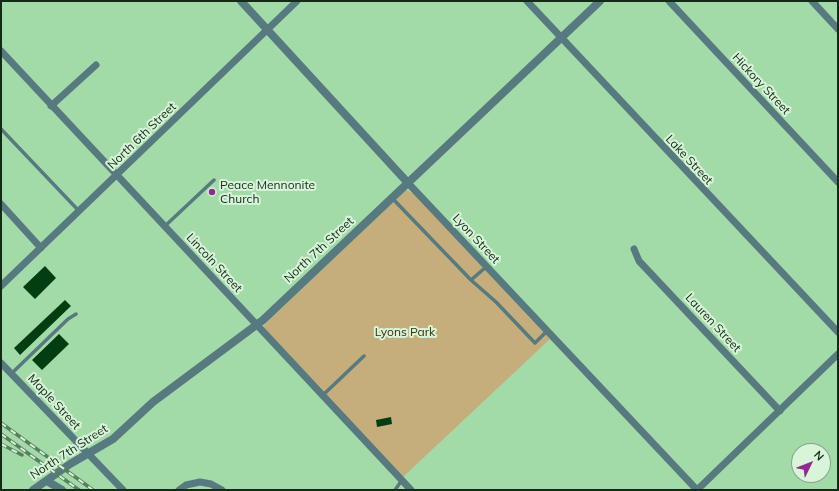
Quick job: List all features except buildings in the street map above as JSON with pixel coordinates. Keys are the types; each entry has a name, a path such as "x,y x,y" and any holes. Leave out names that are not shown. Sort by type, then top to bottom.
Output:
{"street":[{"name":"Lyon Street","path":"241,1 486,267 697,490"},
{"name":"North 6th Street","path":"1,286 117,176 297,1"},
{"name":"Lake Street","path":"527,1 838,332"},
{"name":"North 7th Street","path":"33,490 113,439 153,402 256,325 600,1"},
{"name":"Hickory Street","path":"668,1 838,182"},
{"path":"812,1 838,28"},
{"name":"Lincoln Street","path":"1,51 411,490"},
{"path":"52,106 96,65"},
{"path":"1,204 41,248"},
{"name":"Lauren Street","path":"634,249 639,261 780,411"},
{"path":"697,490 838,354"},
{"name":"Maple Street","path":"1,363 123,490"},
{"path":"47,481 62,490"},
{"path":"179,490 186,485 200,482 211,484 220,489"}],"lane":[{"path":"1,129 79,212"},
{"path":"164,227 214,180"},
{"path":"392,198 535,343 547,331"},
{"path":"472,280 486,267"},
{"path":"11,374 68,319 76,314"},
{"path":"322,396 364,356"},
{"path":"395,490 402,480"}],"green space":[{"name":"Lyons Park","path":"406,190 413,193 550,339 403,477 264,328 264,325"}],"railway":[{"path":"1,423 93,490"},
{"path":"1,434 79,490"},
{"path":"1,444 22,455"}],"place":[{"name":"Peace Mennonite Church","path":"212,192"}]}
